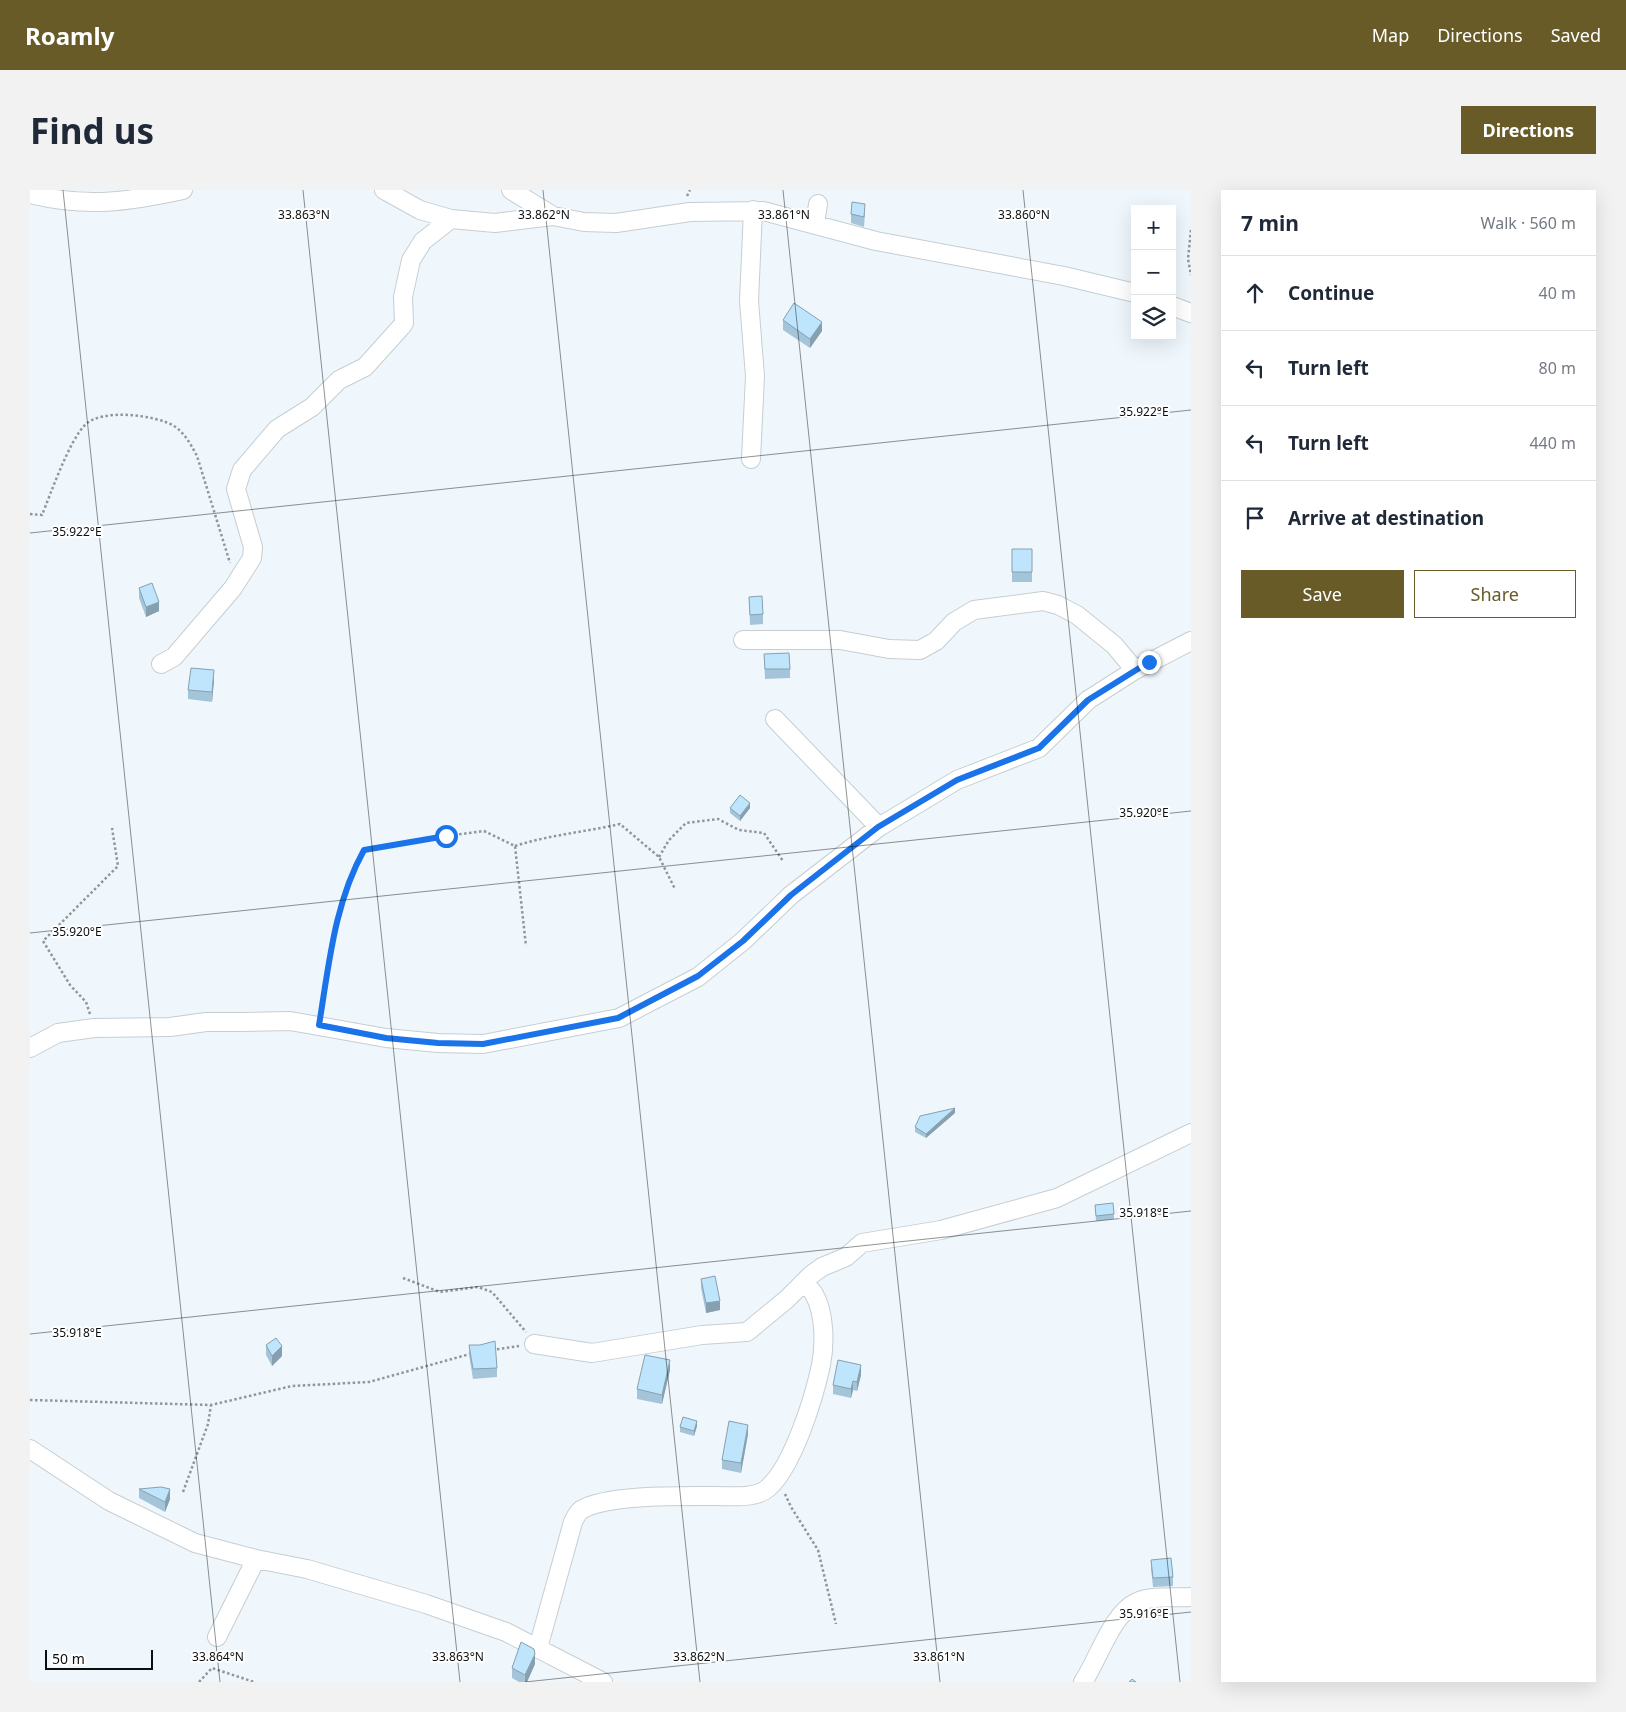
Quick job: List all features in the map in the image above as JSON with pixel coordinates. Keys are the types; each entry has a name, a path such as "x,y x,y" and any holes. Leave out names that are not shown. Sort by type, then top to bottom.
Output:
{"street":[{"path":"30,194 62,201 96,204 121,202 183,190"},
{"path":"384,190 420,210 451,219 495,223 553,216 584,222 616,223 690,212 763,211 876,241 1064,276 1131,292"},
{"path":"511,190 553,216"},
{"path":"815,224 818,204"},
{"path":"751,459 755,376 749,300 753,210"},
{"path":"161,664 174,657 233,588 250,564 253,553 236,489 242,470 277,429 312,406 339,380 365,367 401,327 404,323 403,298 411,260 424,241 451,219"},
{"path":"1176,307 1191,313"},
{"path":"743,640 840,640 889,649 920,650 936,641 954,622 974,610 1043,601 1058,605 1077,615 1114,646 1135,670"},
{"path":"30,1048 58,1033 94,1028 170,1028 223,1022 290,1021 386,1038 438,1043 483,1044 618,1018 698,976 743,941 791,895 878,827 957,780 1039,748 1088,700 1135,670 1191,641"},
{"path":"776,719 878,827"},
{"path":"534,1344 592,1352 612,1351 684,1337 748,1332 822,1267 846,1257 862,1243 941,1230 1057,1198 1191,1133"},
{"path":"538,1648 573,1522 581,1510 604,1503 659,1496 737,1496 758,1493 767,1489 776,1477 791,1456 810,1405 824,1349 823,1324 815,1294 804,1283"},
{"path":"30,1449 136,1515 195,1543 256,1559 307,1569 426,1604 506,1632 603,1682"},
{"path":"217,1637 256,1559"},
{"path":"1083,1682 1114,1624 1131,1605 1148,1600 1191,1597"}],"path":[{"path":"1191,230 1188,259 1191,275"},
{"path":"30,514 42,515 68,454 84,425 93,419 108,416 132,415 157,419 173,426 190,443 197,456 231,565 236,570 245,570"},
{"path":"659,856 669,840 686,823 718,819 739,830 764,833 782,861"},
{"path":"319,1025 333,931 352,873 364,850 409,841 484,831 515,846 540,838 582,833 620,824 659,856 675,889"},
{"path":"94,1028 86,1002 70,985 43,941 118,866 112,828"},
{"path":"515,846 526,946"},
{"path":"403,1278 440,1292 478,1287 492,1292 530,1336 534,1344 490,1350"},
{"path":"30,1400 211,1405 292,1386 369,1382 476,1353"},
{"path":"183,1492 208,1424 211,1405"},
{"path":"784,1490 785,1498 818,1550 836,1624"},
{"path":"199,1682 212,1668 254,1682"}],"building":[{"path":"852,202 865,204 864,217 851,214"},
{"path":"794,303 822,322 810,339 783,320"},
{"path":"1012,549 1032,549 1032,572 1012,572"},
{"path":"152,583 159,602 146,607 139,588"},
{"path":"762,596 763,614 750,615 749,597"},
{"path":"789,653 790,669 765,669 764,654"},
{"path":"191,668 214,670 212,692 188,690"},
{"path":"740,795 750,803 740,816 730,808"},
{"path":"955,1108 926,1134 915,1127 920,1116"},
{"path":"1113,1203 1114,1214 1096,1216 1095,1205"},
{"path":"715,1276 720,1301 706,1303 701,1279"},
{"path":"276,1338 282,1346 272,1356 266,1345"},
{"path":"495,1341 497,1368 473,1369 469,1345 480,1345"},
{"path":"645,1355 670,1360 662,1395 637,1389"},
{"path":"838,1360 861,1365 857,1382 853,1381 851,1389 833,1385"},
{"path":"683,1417 697,1421 694,1431 680,1427"},
{"path":"729,1421 748,1425 741,1463 722,1460"},
{"path":"161,1487 170,1489 165,1502 139,1489"},
{"path":"1171,1558 1173,1577 1153,1578 1151,1560"},
{"path":"521,1642 534,1649 535,1654 525,1675 512,1668"}],"route":[{"path":"446,836 364,850 352,873 333,931 319,1025 386,1038 438,1043 483,1044 513,1040 618,1018 698,976 743,941 791,895 878,827 957,780 1039,748 1088,700 1149,662"}]}
